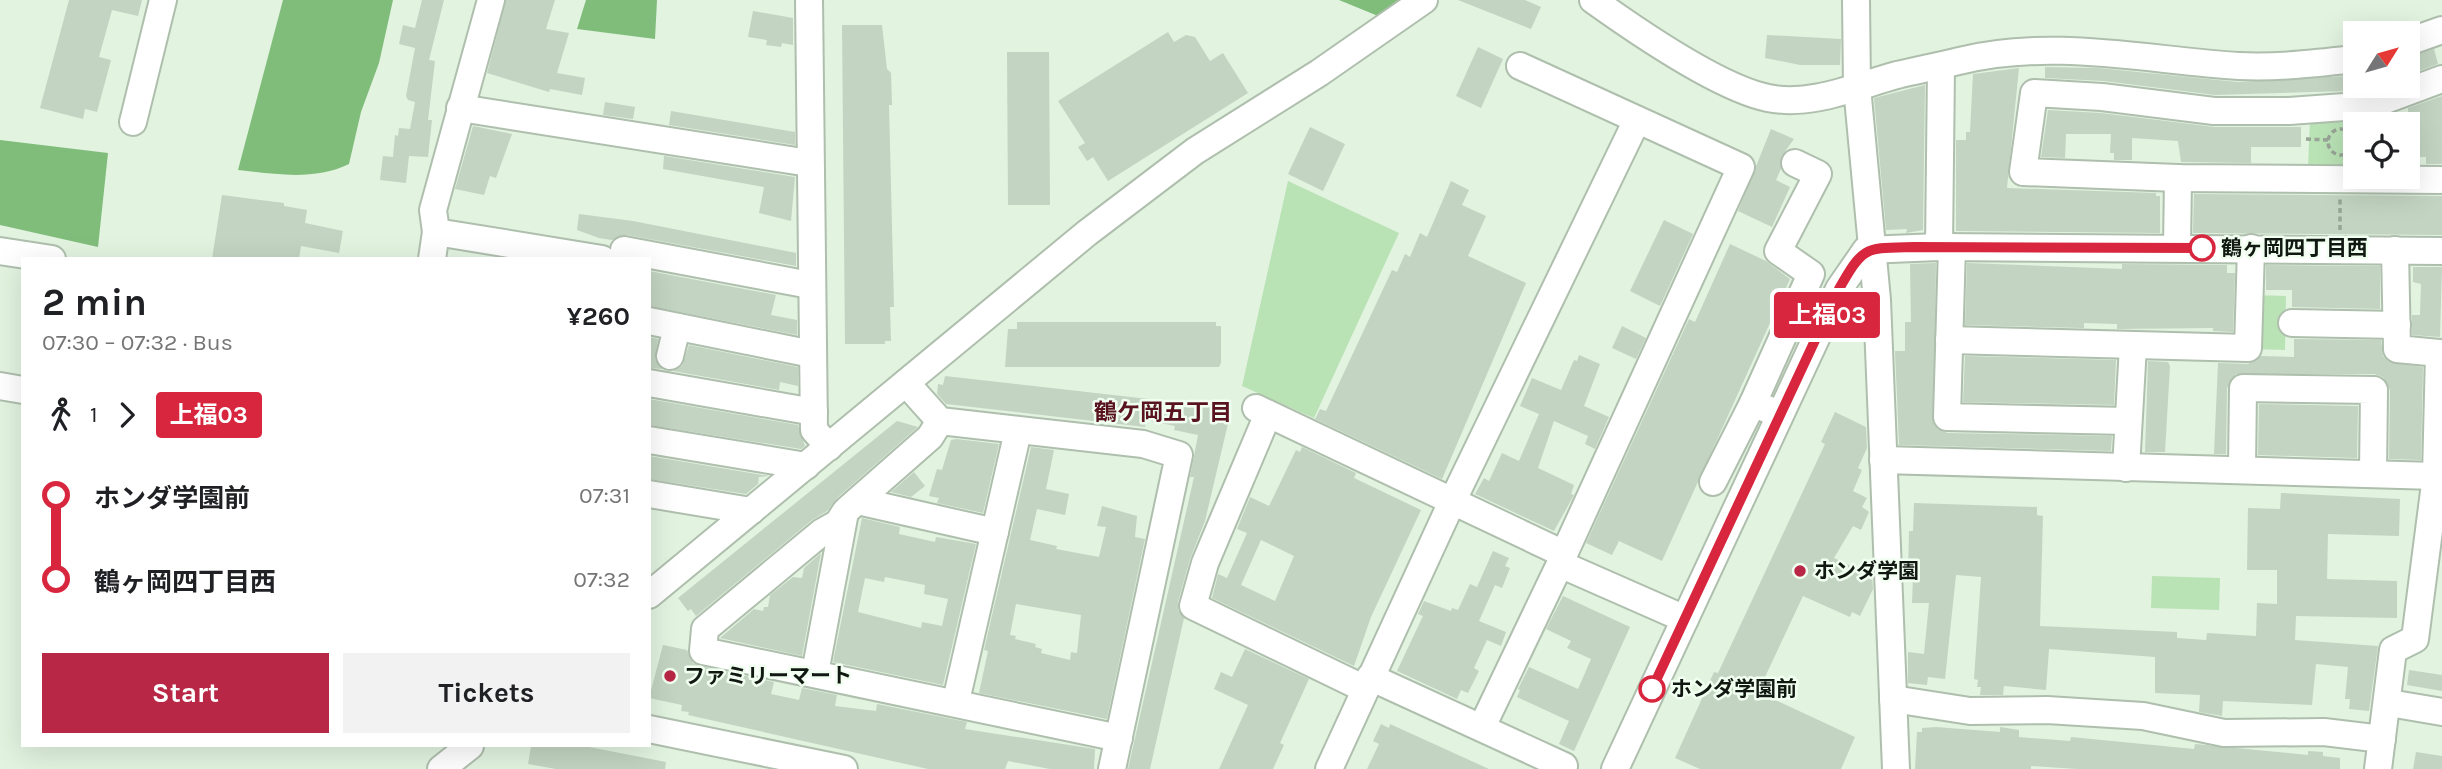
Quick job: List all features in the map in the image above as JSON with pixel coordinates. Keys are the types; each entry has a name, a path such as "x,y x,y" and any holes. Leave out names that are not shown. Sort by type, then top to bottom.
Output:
{"street":[{"path":"133,122 163,0"},
{"path":"432,257 436,232 433,210 491,0"},
{"path":"809,0 810,285 814,430 829,447"},
{"path":"651,593 1087,233 1195,150 1319,73 1424,0"},
{"path":"1593,0 1701,69 1746,92 1786,101 1814,99 1941,68 1957,61 2018,50 2092,51 2242,66 2343,60"},
{"path":"1856,0 1857,87 1877,300 1896,769"},
{"path":"2420,38 2442,30"},
{"path":"1482,727 1741,167 1520,66"},
{"path":"1941,68 1949,340 1947,417 2128,421"},
{"path":"2442,79 2372,105 2289,111 2214,111 2102,97 2034,93 2023,172 2178,178 2442,180"},
{"path":"460,108 809,163"},
{"path":"1329,769 1451,503 1637,120"},
{"path":"1713,482 1753,403 1811,274 1777,251 1818,174 1795,163"},
{"path":"2177,247 2178,178"},
{"path":"436,232 590,257"},
{"path":"1615,769 1839,289 1858,258 1872,248 2177,247 2442,251"},
{"path":"1949,340 2248,348 2252,248"},
{"path":"623,257 624,250 810,285"},
{"path":"2378,769 2389,703 2393,650 2415,639 2431,599 2438,483 2441,353 2397,349 2395,250"},
{"path":"0,251 38,257"},
{"path":"1839,289 1863,291 1877,300"},
{"path":"651,321 812,354"},
{"path":"2292,323 2397,325"},
{"path":"670,356 677,327"},
{"path":"2126,468 2133,346"},
{"path":"651,383 814,412"},
{"path":"906,383 940,421 1143,444 1179,455 1112,769"},
{"path":"0,386 21,390"},
{"path":"2242,468 2243,388 2374,390 2373,474"},
{"path":"1753,403 1780,415"},
{"path":"1564,765 1482,727 1368,683 1193,606 1205,563 1262,411 1685,619"},
{"path":"940,421 930,437 852,506 831,529 822,532 705,629 703,651 956,701 1119,737"},
{"path":"956,701 1018,431"},
{"path":"651,440 806,466"},
{"path":"1883,460 2126,468 2242,468 2373,474 2438,483"},
{"path":"651,494 751,510"},
{"path":"852,506 995,532"},
{"path":"815,673 852,506"},
{"path":"1893,699 1970,711 2047,710 2143,716 2224,733 2324,732 2382,739"},
{"path":"2389,703 2442,712"},
{"path":"651,729 834,768"},
{"path":"441,769 458,747"}],"path":[{"path":"2341,129 2353,136 2354,145 2346,155 2337,155 2330,150 2328,140 2333,131 2341,129"},
{"path":"2306,139 2328,140"},
{"path":"2339,242 2341,178"}],"green space":[{"path":"283,0 393,0 379,63 361,112 349,164 322,173 294,175 238,170"},
{"path":"586,0 657,0 655,39 577,29"},
{"path":"1339,0 1405,0 1378,16"},
{"path":"2343,114 2343,169 2308,168 2310,118"},
{"path":"0,140 108,153 98,247 0,225"},
{"path":"1288,181 1399,233 1314,418 1242,386"},
{"path":"2255,295 2286,296 2285,350 2253,349"},
{"path":"2152,576 2220,578 2219,610 2151,608"}],"building":[{"path":"69,0 142,0 138,16 112,10 99,57 111,60 97,112 85,109 83,119 40,108"},
{"path":"422,0 444,0 429,60 435,61 428,120 432,120 428,157 409,156 406,183 380,180 383,156 393,157 395,135 398,136 399,128 410,129 415,102 408,100 406,96 415,48 399,44 403,25 415,28"},
{"path":"506,0 555,0 546,29 569,33 557,73 585,78 582,95 550,89 549,92 487,73"},
{"path":"1458,0 1525,0 1541,7 1531,29"},
{"path":"753,11 793,18 793,45 766,45 767,40 748,37"},
{"path":"842,25 882,25 887,69 891,73 892,105 889,105 894,307 890,307 891,341 885,341 885,344 845,344"},
{"path":"1168,32 1174,42 1186,35 1195,37 1210,61 1223,53 1248,93 1108,181 1093,157 1087,161 1078,147 1085,143 1058,101"},
{"path":"1767,35 1841,39 1840,65 1800,65 1765,58"},
{"path":"1478,47 1503,59 1481,108 1456,96"},
{"path":"2434,49 2438,64 2420,71 2420,53"},
{"path":"1007,52 1049,52 1050,205 1008,205"},
{"path":"2045,67 2098,68 2238,82 2343,76 2343,91 2215,95 2104,81 2045,78"},
{"path":"2019,68 2007,188 2156,193 2156,196 2160,196 2160,233 1956,231 1956,140 1966,140 1966,132 1970,132 1973,74"},
{"path":"1925,85 1923,230 1906,233 1907,229 1886,230 1874,98"},
{"path":"2442,96 2442,164 2426,164 2426,157 2420,157 2420,112 2408,112 2408,108"},
{"path":"605,102 635,107 633,119 603,115"},
{"path":"2048,110 2101,113 2215,127 2301,127 2301,147 2251,147 2251,163 2181,162 2178,141 2132,138 2132,160 2114,160 2114,153 2110,153 2111,134 2066,134 2065,158 2041,157"},
{"path":"671,111 795,132 795,145 669,125"},
{"path":"473,126 512,134 496,178 490,176 484,195 455,189"},
{"path":"1310,127 1345,144 1323,191 1288,174"},
{"path":"1771,129 1794,139 1781,157 1781,169 1776,180 1790,187 1772,227 1738,211"},
{"path":"664,156 795,177 791,221 759,213 764,187 663,169"},
{"path":"1451,181 1469,190 1462,205 1486,216 1468,256 1526,283 1442,479 1315,419 1320,409 1326,411 1392,270 1397,272 1405,254 1410,257 1420,233 1427,237"},
{"path":"2194,194 2442,196 2442,235 2193,233"},
{"path":"222,195 284,203 284,206 307,210 305,223 343,231 339,253 301,246 299,257 212,257"},
{"path":"579,214 633,221 796,253 796,266 627,235 612,240 599,238 577,230"},
{"path":"1664,220 1693,234 1660,306 1630,291"},
{"path":"1730,244 1766,261 1790,279 1662,561 1619,541 1612,555 1586,543 1689,319 1695,322"},
{"path":"1936,263 1934,425 1947,433 2112,436 2111,451 1899,445 1895,351 1905,351 1905,322 1911,322 1910,264"},
{"path":"1967,263 2122,269 2122,264 2227,265 2227,273 2235,273 2233,332 2213,331 2213,328 2117,329 2117,324 2084,323 2084,328 1965,325"},
{"path":"2266,265 2380,266 2380,309 2292,307 2292,290 2266,290"},
{"path":"2413,267 2442,267 2440,337 2412,335 2412,315 2420,315 2421,284 2413,282"},
{"path":"651,271 776,295 771,315 797,320 797,335 651,306"},
{"path":"1017,322 1216,322 1216,326 1221,326 1221,363 1219,367 1005,367 1008,329 1017,329"},
{"path":"1622,326 1646,338 1636,359 1612,348"},
{"path":"651,337 658,339 655,360 663,369 651,368"},
{"path":"2294,339 2381,340 2383,356 2389,362 2423,367 2421,460 2389,459 2390,390 2383,377 2374,374 2236,374 2227,388 2226,454 2214,454 2218,363 2248,364 2261,356 2294,357"},
{"path":"689,345 798,367 798,386 780,382 779,390 673,371 682,366"},
{"path":"1579,355 1600,364 1584,406 1609,417 1595,449 1585,444 1588,436 1554,421 1538,468 1574,485 1571,494 1574,495 1554,531 1475,494 1484,478 1489,481 1502,453 1519,461 1539,414 1520,406 1532,378 1561,390 1574,360 1577,361"},
{"path":"1965,356 2116,360 2114,405 1963,402"},
{"path":"2148,361 2168,362 2170,366 2165,452 2145,452"},
{"path":"945,376 1166,401 1203,408 1204,405 1231,411 1205,521 1190,559 1178,602 1178,610 1184,618 1150,769 1128,769 1194,477 1190,477 1198,435 1174,430 1175,426 1146,420 1145,427 946,404 937,394 938,384 943,385"},
{"path":"651,399 798,425 805,446 801,449 651,425"},
{"path":"2259,404 2358,406 2357,458 2258,455"},
{"path":"1835,412 1866,427 1867,448 1858,468 1862,470 1853,491 1867,498 1862,507 1869,512 1861,530 1853,526 1834,558 1872,576 1873,589 1860,616 1852,612 1850,617 1803,596 1758,692 1855,737 1841,769 1700,769 1675,758 1714,672 1718,673 1825,444 1821,442"},
{"path":"897,421 918,427 838,497 827,511 812,520 696,616 691,609 688,611 678,598"},
{"path":"951,440 999,444 983,513 937,503 939,498 929,496 937,469 942,470"},
{"path":"1031,447 1054,450 1046,489 1069,494 1065,515 1037,509 1030,540 1057,546 1056,549 1099,557 1106,527 1097,526 1102,506 1137,516 1135,537 1145,539 1107,719 979,693 988,651 984,650","holes":["1016,604 1081,615 1077,653 1071,652 1070,660 1041,653 1042,649 1035,647 1036,644 1015,639 1016,636 1010,635"]},
{"path":"1302,447 1356,473 1354,478 1421,510 1371,617 1354,666 1212,598 1218,574 1227,578 1247,533 1237,529 1250,497 1269,506 1296,450 1300,452","holes":["1261,540 1294,556 1275,601 1241,585"]},
{"path":"651,456 769,476 759,477 758,484 746,494 651,479"},
{"path":"914,472 925,486 911,497 891,492"},
{"path":"2281,493 2400,499 2399,536 2328,534 2327,579 2397,581 2397,618 2296,616 2295,640 2378,646 2369,711 2349,709 2350,699 2345,699 2348,667 2316,664 2312,705 2223,701 2222,716 2199,712 2200,695 2155,693 2155,657 2049,649 2046,690 2004,686 2003,695 1980,695 1981,687 1977,687 1978,680 1974,679 1981,577 1956,575 1945,679 1928,677 1927,685 1908,683 1908,652 1924,654 1929,603 1912,603 1913,577 1908,577 1909,531 1913,531 1914,503 2037,507 2037,515 2043,516 2040,626 2177,632 2177,638 2206,640 2207,633 2256,636 2257,603 2277,604 2277,570 2247,570 2248,508 2280,509"},
{"path":"862,518 900,527 899,534 935,542 936,537 976,544 943,685 833,662","holes":["885,577 925,585 924,594 948,599 942,626 922,622 921,628 858,612 865,578 884,582"]},
{"path":"1493,551 1509,558 1505,566 1510,568 1502,588 1495,585 1479,621 1506,632 1501,646 1487,640 1474,668 1479,671 1468,693 1461,690 1457,699 1397,671 1423,616 1418,614 1424,601 1451,611 1452,608 1458,610 1470,584 1477,587"},
{"path":"821,553 802,656 720,638 754,609 763,611 764,607 768,607 770,595 793,577 802,578 804,568"},
{"path":"1563,596 1630,627 1574,751 1559,744 1569,721 1517,697 1529,667 1578,689 1591,659 1567,648 1571,641 1546,629"},
{"path":"663,645 687,650 693,663 700,666 774,682 771,694 799,700 802,688 837,695 835,706 876,711 877,704 967,722 965,729 1095,749 1094,769 1050,769 1008,761 1005,769 928,769 688,715 689,712 681,711 682,705 651,698"},
{"path":"1245,649 1309,679 1280,743 1284,745 1273,769 1219,769 1248,705 1214,689 1221,672 1232,677"},
{"path":"2409,670 2442,675 2442,691 2407,685"},
{"path":"1381,724 1389,728 1390,724 1489,769 1367,769 1379,744 1373,741"},
{"path":"2000,727 2019,730 2019,737 2070,741 2071,737 2194,749 2195,744 2308,755 2308,751 2323,752 2323,756 2340,758 2340,769 2077,769 2031,766 2031,769 1915,769 1917,732 1922,732 1922,728 2000,732"},
{"path":"531,747 589,747 666,762 665,769 556,769 528,764"},
{"path":"2416,752 2442,756 2442,769 2413,769"}],"bus line":[{"name":"上福03","path":"1652,689 1839,289 1866,250 1914,247 2202,248"}],"place":[{"name":"鶴ヶ岡四丁目西","path":"2202,248"},
{"name":"ホンダ学園","path":"1800,571"},
{"name":"ファミリーマート","path":"670,676"},
{"name":"ホンダ学園前","path":"1652,689"}],"district":[{"name":"鶴ケ岡五丁目","path":"1163,412"}]}
